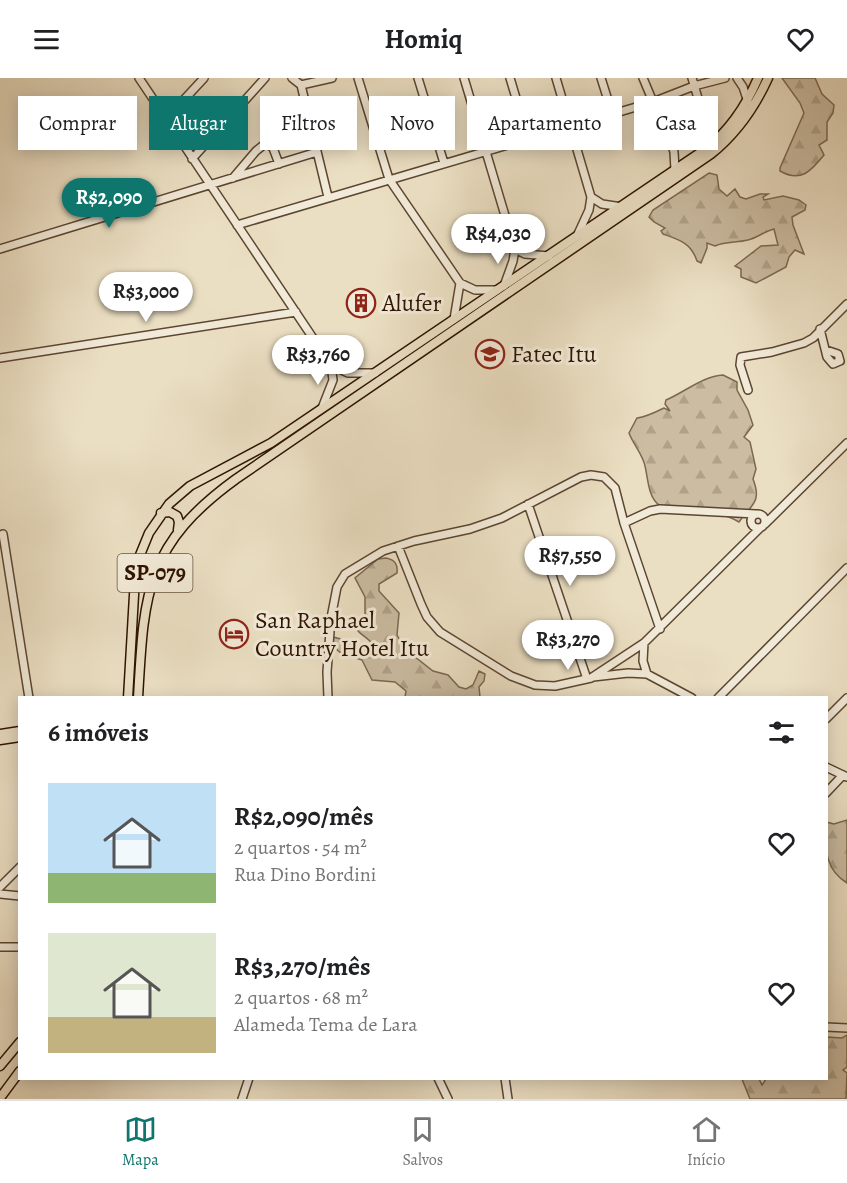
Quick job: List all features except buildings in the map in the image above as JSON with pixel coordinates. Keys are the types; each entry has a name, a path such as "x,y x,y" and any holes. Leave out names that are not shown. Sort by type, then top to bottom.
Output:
{"main road":[{"name":"SP-079","path":"718,138 748,102 758,78"},
{"name":"SP-079","path":"138,696 145,605 160,559 178,531 200,506 236,479 711,154 741,126 768,78"},
{"name":"SP-079","path":"128,696 137,567 149,533 161,513 190,486 264,448 703,150"},
{"path":"161,513 170,512 177,516 178,531"},
{"path":"0,734 18,731"},
{"path":"0,740 18,737"},
{"path":"0,1066 18,1044"},
{"path":"0,1098 18,1074"}],"street":[{"path":"187,96 204,78"},
{"path":"192,159 265,78"},
{"path":"292,78 301,86 328,197"},
{"path":"301,86 332,78"},
{"path":"237,225 328,197 389,179 444,163 486,150 514,249 513,261 501,288 475,290 460,283 389,179 358,78"},
{"path":"418,78 444,163"},
{"path":"464,78 470,96"},
{"path":"510,78 515,96"},
{"path":"556,78 561,96"},
{"path":"601,78 607,96"},
{"path":"644,78 653,96"},
{"path":"692,78 697,96"},
{"path":"669,96 724,78"},
{"path":"737,78 748,102"},
{"path":"141,79 152,96"},
{"path":"718,131 725,132"},
{"path":"233,178 266,143 273,148 279,164"},
{"path":"186,150 331,365 333,380 321,410"},
{"path":"576,238 587,215 591,197 577,150"},
{"path":"0,249 317,152"},
{"path":"675,170 674,152 691,159"},
{"path":"591,197 602,204 622,207"},
{"path":"514,249 525,254 549,256"},
{"path":"454,320 458,307 460,283"},
{"path":"748,390 740,365 741,357 772,352 804,343 813,338 847,304"},
{"path":"0,358 296,312"},
{"path":"820,329 826,350"},
{"path":"331,365 348,373 375,373"},
{"path":"589,678 644,643 660,629 847,443"},
{"path":"328,696 327,672 332,618 340,579 383,551 502,519 581,477 597,475 604,477 615,488 624,523 660,629"},
{"path":"528,504 589,678"},
{"path":"624,523 660,509 758,514 777,512"},
{"path":"740,512 755,528 763,526"},
{"path":"749,540 750,522 758,514"},
{"path":"758,514 765,518 763,526"},
{"path":"3,534 28,696"},
{"path":"398,546 411,583 427,617 440,632 511,676 525,682 555,686 628,672 647,674 688,696"},
{"path":"720,696 847,568"},
{"path":"644,643 647,674"},
{"path":"828,717 847,698"},
{"path":"828,768 845,776 828,791"},
{"path":"0,887 18,869"},
{"path":"0,894 18,896"},
{"path":"0,947 18,947"},
{"path":"828,1027 847,1028"},
{"path":"242,1099 248,1080"},
{"path":"439,1080 448,1099"},
{"path":"505,1080 508,1099"}],"green space":[{"path":"782,78 815,78 822,94 834,105 833,113 827,122 827,140 819,145 824,155 805,174 794,176 780,171 780,168 804,113 800,103"},
{"path":"709,173 717,175 719,189 727,196 735,189 740,197 746,199 768,194 763,197 764,200 783,196 799,200 806,205 805,210 792,217 804,254 795,250 789,257 786,267 756,283 741,277 741,269 735,266 761,246 778,245 774,229 748,240 715,246 707,243 701,263 697,261 688,246 663,234 661,231 665,228 649,217 653,210"},
{"path":"723,375 737,382 737,390 753,425 744,437 750,442 756,469 753,479 756,498 752,507 739,522 704,510 664,507 655,502 644,462 629,433 637,418 664,408 670,411 665,404 666,400 701,381"},
{"path":"378,559 392,560 397,567 397,573 379,584 379,591 399,613 397,635 405,649 433,671 448,675 459,687 466,689 473,685 479,671 485,674 484,681 479,687 480,696 405,696 406,691 395,682 372,680 362,660 341,653 330,644 333,637 348,641 368,652 375,648 357,630 358,623 365,619 365,597 355,578"},
{"path":"847,820 847,883 834,871 828,856 828,822 834,824"},
{"path":"847,1035 847,1067 843,1070 847,1073 846,1099 750,1099 742,1080 760,1080 762,1085 765,1080 828,1080 828,1037 842,1038"}],"place":[{"name":"Alufer","path":"361,303"},
{"name":"Fatec Itu","path":"490,354"},
{"name":"San Raphael Country Hotel Itu","path":"234,634"}]}
